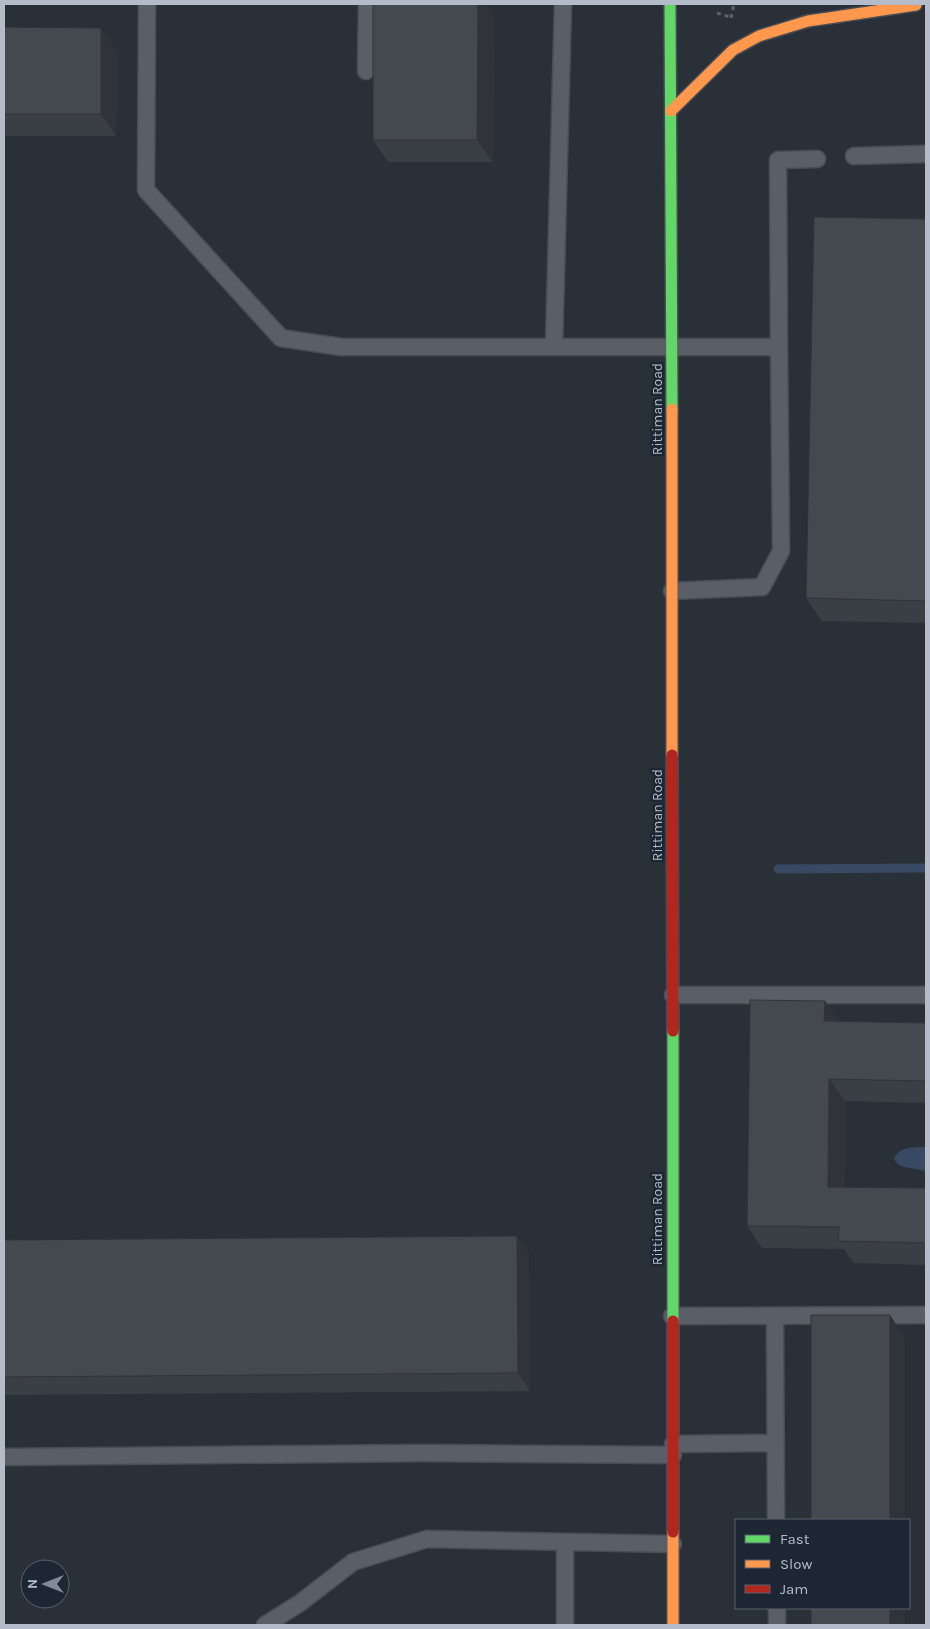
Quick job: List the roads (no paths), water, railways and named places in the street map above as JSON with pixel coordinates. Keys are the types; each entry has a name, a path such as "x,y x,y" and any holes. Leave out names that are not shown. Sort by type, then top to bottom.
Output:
{"main road":[{"name":"Rittiman Road","path":"670,4 673,1625"},
{"path":"671,111 732,50 759,36 808,21 916,4"}],"lane":[{"path":"147,4 146,190 281,338 341,347 779,348"},
{"path":"366,71 367,4"},
{"path":"554,348 563,4"},
{"path":"854,156 926,154"},
{"path":"672,591 762,586 781,551 778,160 817,158"},
{"path":"673,995 926,995"},
{"path":"672,1316 926,1315"},
{"path":"776,1316 776,1519"},
{"path":"4,1457 673,1449 776,1443"},
{"path":"266,1625 300,1603 353,1562 427,1539 673,1544"},
{"path":"565,1542 565,1625"},
{"path":"777,1609 777,1625"}],"water":[{"path":"926,1147 926,1172 904,1167 894,1159 902,1150"}],"waterway":[{"path":"778,869 926,868"}]}
